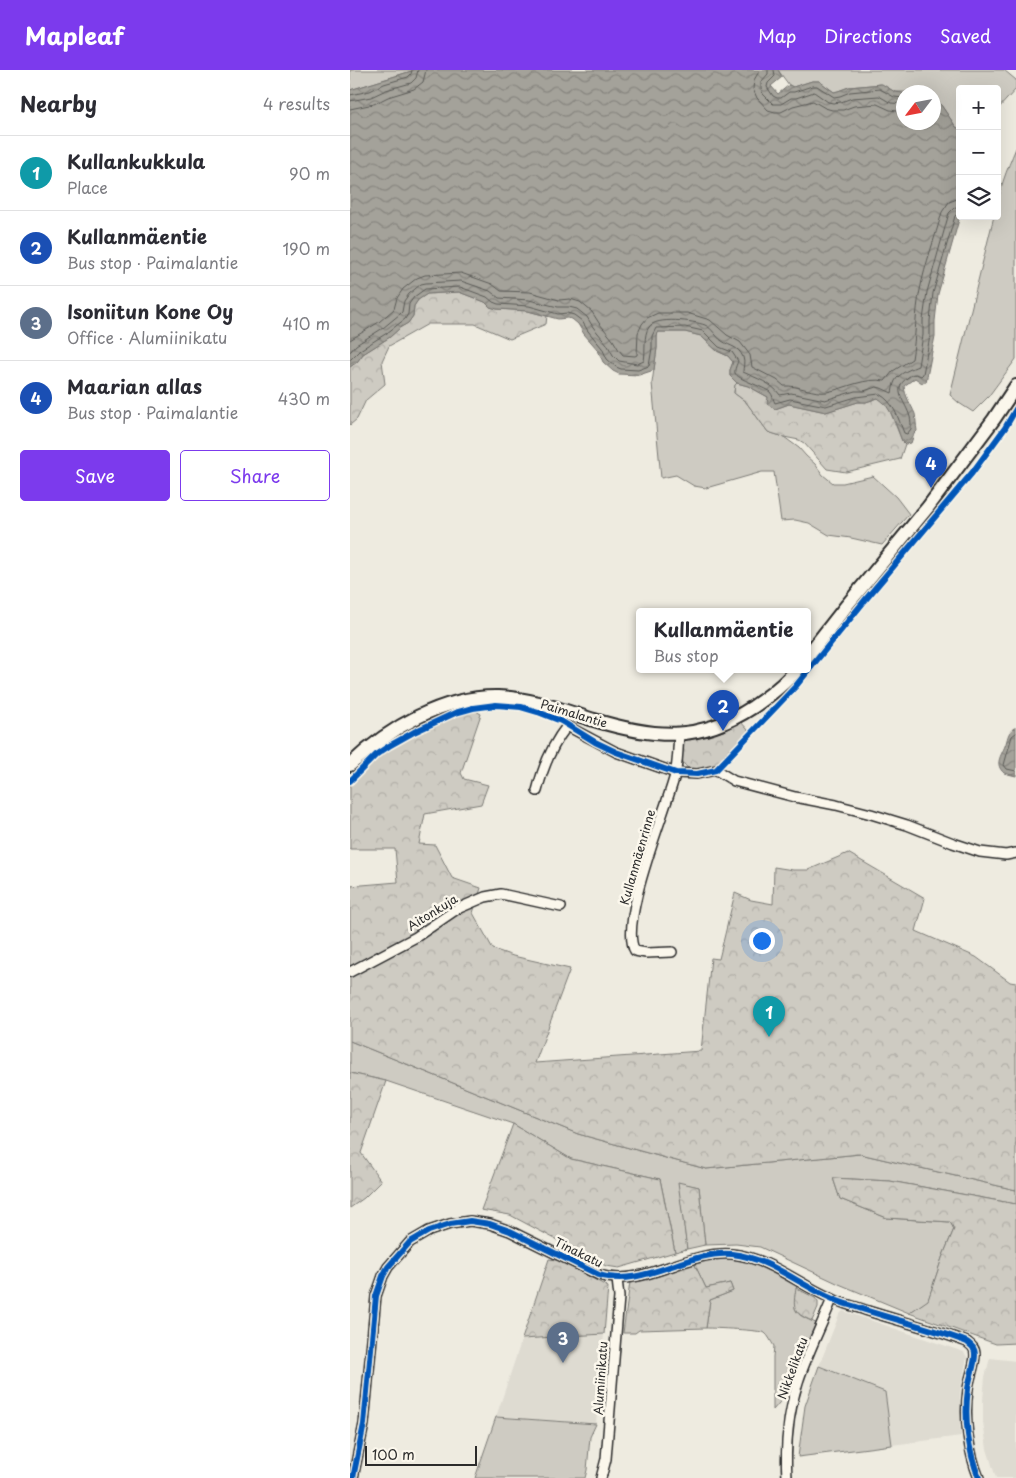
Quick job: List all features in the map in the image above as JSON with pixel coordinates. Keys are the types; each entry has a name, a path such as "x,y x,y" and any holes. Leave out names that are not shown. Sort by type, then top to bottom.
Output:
{"street":[{"path":"811,651 928,507 994,419 1016,386"},
{"name":"Paimalantie","path":"350,765 378,741 409,722 442,707 469,699 509,698 533,701 638,731 678,733 704,730 734,718 778,689 793,673"},
{"path":"537,791 543,770 557,739 568,726 616,752 676,773 697,774 716,770 734,780 795,797 871,814 980,852 1006,855 1016,853"},
{"name":"Kullanmäenrinne","path":"672,952 646,953 635,951 632,947 631,934 636,897 676,773 678,733"},
{"name":"Aitonkuja","path":"350,972 416,937 457,909 484,897 501,894 561,907"},
{"name":"Tinakatu","path":"352,1478 364,1424 376,1296 381,1281 388,1267 410,1242 429,1231 450,1224 470,1221 510,1230 598,1275 616,1279 635,1276 702,1256 733,1254 749,1257 832,1299 964,1341 973,1347 974,1356 966,1415 972,1454 979,1478"},
{"name":"Alumiinikatu","path":"601,1478 606,1459 610,1421 619,1297 616,1279"},
{"name":"Nikkelikatu","path":"787,1478 786,1446 789,1417 798,1381 832,1299"}],"shaded area":[{"path":"843,1311 964,1352 967,1357 960,1393 961,1436 892,1445 885,1392 819,1366 839,1315"},
{"path":"604,1334 596,1424 496,1417 522,1339"},
{"path":"990,1358 1016,1361 1016,1478 996,1478 987,1449 983,1422 983,1400 985,1377"}],"green space":[{"path":"350,70 415,70 350,90"},
{"path":"778,70 1004,70 1016,80 1016,89 1001,106 1001,85 956,85 956,127 941,105 941,85 896,85 895,92 881,84 849,87 834,92 819,81 812,81 793,87 789,85"},
{"path":"1016,148 1016,359 988,397 973,412 950,395 993,220 1001,220 1001,190"},
{"path":"459,292 497,309 528,311 547,316 546,324 510,339 475,324 428,324 389,346 382,361 385,384 366,400 357,419 350,425 350,367 363,354 408,323 413,316 414,306 418,300 427,294"},
{"path":"658,332 685,332 701,336 717,351 728,356 733,362 730,376 737,383 734,393 746,402 768,432 784,437 799,448 823,475 833,483 843,483 873,476 896,497 909,514 882,545 829,535 809,523 795,520 781,521 774,472 762,472 706,488 694,486 676,475 661,478 652,383"},
{"path":"737,383 748,386 768,397 775,409 789,404 826,412 878,398 885,402 905,444 900,459 846,472 827,469 804,443 768,432 746,402 734,393"},
{"path":"474,710 481,714 461,773 464,779 488,785 481,804 425,814 419,844 435,845 452,878 481,888 473,913 493,949 513,956 570,969 535,1063 701,1051 711,958 719,959 735,893 751,900 773,904 774,867 808,870 848,853 925,898 916,931 976,957 1010,982 1016,983 1016,1190 860,1154 706,1169 578,1134 350,1041 350,886 398,882 395,849 350,849 350,785 374,760 399,742 430,726"},
{"path":"740,721 749,731 725,758 704,769 692,770 687,768 682,758 683,743 686,740 723,731"},
{"path":"350,1041 578,1134 706,1169 860,1154 1016,1190 1016,1204 890,1181 833,1178 840,1199 887,1218 950,1222 954,1229 928,1301 909,1313 839,1284 760,1247 736,1244 705,1245 699,1187 679,1183 687,1249 675,1252 660,1179 571,1159 513,1124 386,1081 350,1073"},
{"path":"350,1073 386,1081 361,1153 381,1181 364,1198 350,1208"},
{"path":"513,1124 571,1159 660,1179 675,1252 619,1268 606,1266 510,1215 481,1210"},
{"path":"833,1178 890,1181 1016,1204 1016,1343 996,1344 909,1313 928,1300 954,1229 950,1222 887,1218 840,1199"},
{"path":"678,1182 699,1187 705,1245 687,1249"},
{"path":"727,1258 772,1271 797,1285 796,1311 803,1317 818,1324 797,1382 773,1410 774,1346 768,1336 765,1333 755,1331 706,1328 710,1300 733,1291 730,1283 706,1288 694,1263 708,1259"},
{"path":"549,1259 562,1261 608,1287 604,1334 522,1339"},
{"path":"694,1263 706,1288 730,1283 733,1291 710,1300 706,1328 639,1330 635,1333 623,1333 630,1282"},
{"path":"796,1288 815,1298 818,1302 818,1307 812,1321 795,1309"},
{"path":"819,1366 885,1392 892,1445 798,1457 805,1406"},
{"path":"496,1417 596,1424 590,1437 585,1478 475,1478"}],"water":[{"path":"415,70 778,70 782,77 771,86 778,94 789,85 793,87 812,81 819,81 834,92 849,87 882,84 896,92 896,130 941,130 941,105 956,127 956,220 959,220 938,294 935,336 926,382 922,383 915,378 904,386 916,418 917,431 911,443 905,444 902,441 887,406 878,398 826,412 789,404 775,409 767,404 768,397 748,386 737,383 730,376 733,362 728,356 717,351 701,336 685,332 658,332 654,370 639,375 619,374 603,362 598,350 572,319 558,319 528,311 497,309 459,292 427,294 418,300 414,306 413,316 408,323 363,354 350,367 350,90"},
{"path":"1016,728 1016,776 1004,773 999,766 1000,757 1009,734"}],"cycle path":[{"path":"811,667 972,473 1005,428 1016,409"},
{"path":"350,781 377,754 414,732 455,713 496,705 521,707 538,712 561,721 595,742 616,752 676,773 697,774 716,770 806,673"},
{"path":"353,1478 364,1424 376,1296 383,1276 388,1267 410,1242 429,1231 450,1224 470,1221 490,1224 510,1231 599,1275 616,1278 649,1273 715,1254 732,1254 746,1257 772,1266 837,1301 967,1342 973,1347 975,1355 968,1389 967,1423 972,1457 979,1478"}],"place":[{"name":"Maarian allas","path":"931,488"},
{"name":"Kullanmäentie","path":"723,731"},
{"name":"Kullankukkula","path":"769,1037"},
{"name":"Isoniitun Kone Oy","path":"563,1363"}]}
